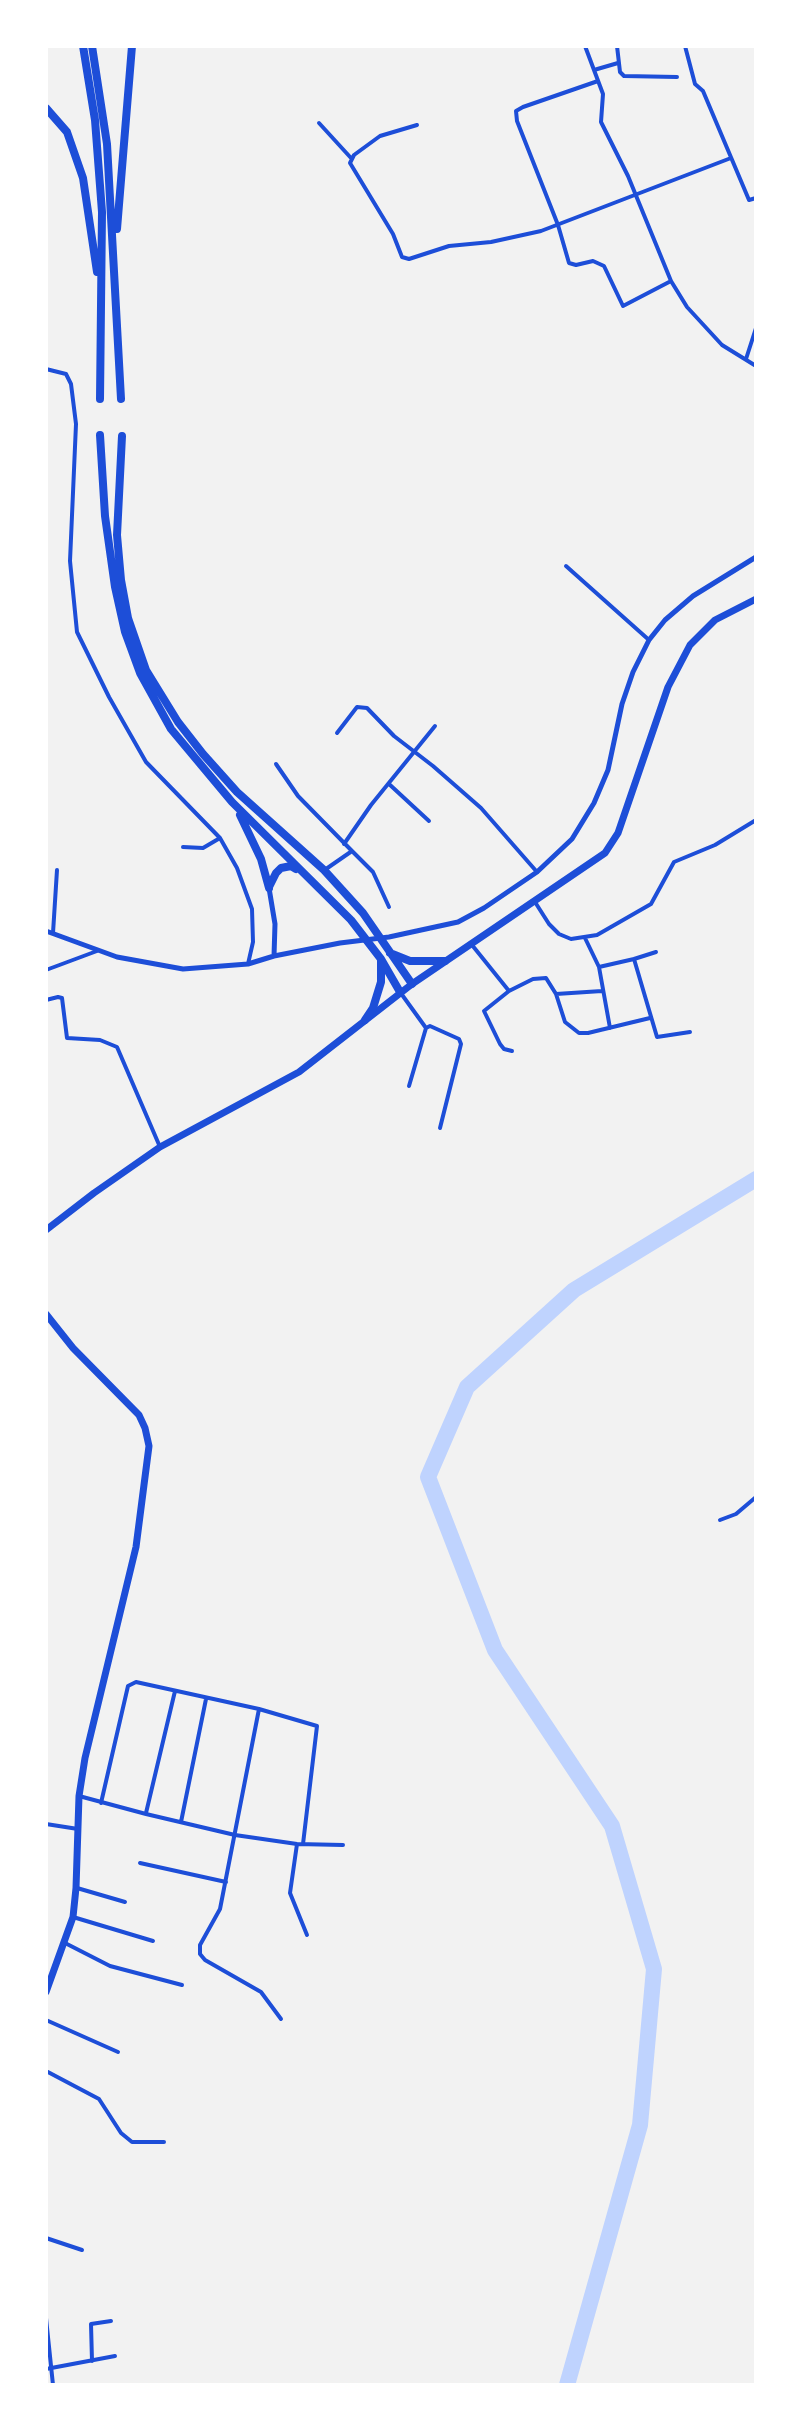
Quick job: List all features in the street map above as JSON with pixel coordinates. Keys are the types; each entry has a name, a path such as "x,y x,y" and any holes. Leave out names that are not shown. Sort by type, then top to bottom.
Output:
{"highway":[{"path":"83,46 95,120 102,212 100,399"},
{"path":"92,46 107,144 121,399"},
{"path":"115,255 132,46"},
{"path":"46,108 67,132 83,178 101,300"},
{"path":"100,435 110,555 120,614 140,673 171,729 232,802 351,920 381,959 400,992"},
{"path":"122,436 117,535 121,580 128,618 146,670 178,722 203,754 237,792 324,870 363,913 412,984"},
{"path":"46,1230 160,1147 284,1081 400,992 533,900 580,872 613,844 668,687 684,654 715,620 756,599"},
{"path":"232,802 250,833 269,888"},
{"path":"269,888 276,873 286,866 309,878"},
{"path":"390,952 410,961 445,961"},
{"path":"365,1020 373,1008 381,982 381,959"},
{"path":"46,1314 139,1415 149,1446 136,1547 85,1758 79,1796 73,1917 46,1992"}],"street":[{"path":"585,46 604,105 599,118 671,281 698,321 722,345 756,366"},
{"path":"617,46 618,63 624,76 677,77"},
{"path":"685,46 695,84 703,91 749,200 756,198"},
{"path":"594,70 618,63"},
{"path":"598,81 516,111 517,121 558,225 569,263 576,265 593,261 604,266 623,306 671,281"},
{"path":"319,123 351,158 353,171 378,208 405,258 414,259 449,246 513,238 558,225 731,158"},
{"path":"351,158 380,136 417,125"},
{"path":"746,359 756,328"},
{"path":"46,369 66,374 73,397 76,424 70,561 77,632 146,762 220,838 237,868 251,906 253,942 248,964"},
{"path":"46,931 147,965 183,969 248,964 274,956 458,922 537,872 572,839 594,803 608,770 622,704 649,640 665,620 693,596 756,557"},
{"path":"566,566 649,640"},
{"path":"337,733 357,707 363,706 481,808 537,872"},
{"path":"344,844 371,805 435,726"},
{"path":"276,764 298,796 373,872 389,907"},
{"path":"389,784 429,821"},
{"path":"533,900 559,934 571,939 597,935 651,904 674,862 715,845 756,820"},
{"path":"183,847 203,848 220,838"},
{"path":"324,870 352,851"},
{"path":"53,933 57,870"},
{"path":"269,888 275,924 274,956"},
{"path":"585,938 599,967 610,1028"},
{"path":"470,943 509,991"},
{"path":"46,970 99,950"},
{"path":"599,967 656,952"},
{"path":"634,959 657,1037 690,1032"},
{"path":"512,1051 504,1049 484,1011 509,991 540,977 546,978 556,994 565,1022 574,1030 588,1033 650,1018"},
{"path":"556,994 602,991"},
{"path":"400,992 426,1028"},
{"path":"46,1000 62,998 67,1038 100,1040 117,1047 160,1147"},
{"path":"426,1028 430,1026 459,1039 461,1044 440,1128"},
{"path":"409,1086 426,1028"},
{"path":"720,1520 736,1514 756,1497"},
{"path":"101,1803 128,1686 136,1682 259,1709 317,1726 291,1897 307,1935"},
{"path":"146,1814 175,1691"},
{"path":"181,1822 206,1699"},
{"path":"259,1709 220,1909 200,1945 200,1954 205,1960 261,1992 281,2019"},
{"path":"79,1796 235,1835 300,1844 343,1845"},
{"path":"46,1824 78,1829"},
{"path":"140,1863 226,1882"},
{"path":"76,1888 125,1902"},
{"path":"73,1917 153,1941"},
{"path":"65,1943 110,1966 182,1985"},
{"path":"46,2020 118,2052"},
{"path":"46,2071 99,2099 121,2133 132,2142 164,2142"},
{"path":"46,2238 82,2250"},
{"path":"46,2318 53,2385"},
{"path":"92,2361 91,2324 111,2321"},
{"path":"49,2369 115,2356"}],"waterway":[{"path":"567,2385 640,2125 654,1969 612,1826 495,1650 428,1477 467,1387 574,1290 756,1179"}]}
